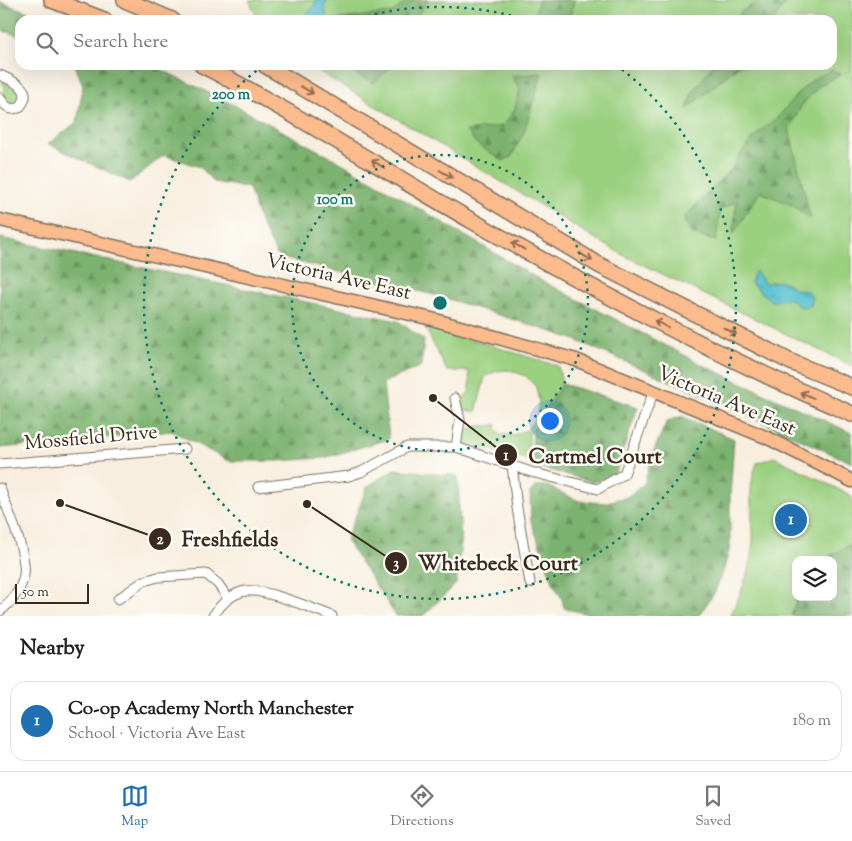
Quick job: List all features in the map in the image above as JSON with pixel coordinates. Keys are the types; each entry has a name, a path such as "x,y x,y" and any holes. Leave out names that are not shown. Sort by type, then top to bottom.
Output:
{"highway":[{"path":"52,0 91,15"},
{"path":"125,0 160,15"},
{"path":"212,70 262,96 472,221 586,284 686,337 788,386 852,414"},
{"path":"273,70 599,265 791,362 852,387"}],"main road":[{"name":"Victoria Ave East","path":"0,220 432,319 576,360 654,390 768,438 852,481"}],"street":[{"path":"0,75 23,88 26,96 20,108 11,109 4,105 0,98"},
{"path":"258,487 349,476 361,472 407,447 456,446 531,472 598,489 624,474 654,390"},
{"path":"455,398 460,420 456,446"},
{"name":"Mossfield Drive","path":"0,464 185,449"},
{"path":"512,465 516,508 530,583"},
{"path":"0,488 3,505 18,540 25,565 20,588 0,611"},
{"path":"118,600 144,581 158,577 206,574 213,578 228,598"},
{"path":"213,616 228,598 248,590 285,598 332,616"}],"green space":[{"path":"249,0 852,0 852,366 621,254 316,70 837,70 837,15 256,15"},
{"path":"408,0 428,0 418,15 375,15 392,13"},
{"path":"539,0 574,0 570,15 534,15"},
{"path":"760,0 779,0 786,3 778,15 740,15 741,12"},
{"path":"0,2 37,15 15,15 15,34 0,30"},
{"path":"77,70 162,70 234,105 347,166 542,281 709,368 852,433 852,463 571,338 442,297 278,257 260,222 249,188 214,182 200,167 164,155 130,182 48,144 77,122 83,86"},
{"path":"349,70 388,70 373,83"},
{"path":"709,70 733,70 687,109 692,93"},
{"path":"832,70 841,74 820,85 802,105 789,129 811,219 792,205 760,192 733,234 737,201 720,210 716,241 692,234 683,219 731,169 757,134 780,115 799,92 815,78"},
{"path":"542,73 524,132 511,157 503,161 478,145 466,131 503,126 514,111 520,89 512,76"},
{"path":"2,80 22,90 20,102 12,104 5,97"},
{"path":"0,238 398,321 424,340 421,366 383,383 389,439 324,458 278,461 229,461 172,431 0,448"},
{"path":"424,325 558,366 562,383 529,435 529,460 462,442 468,429 480,426 497,425 496,429 499,434 513,435 527,430 537,415 539,401 536,387 526,376 510,370 496,371 485,377 476,412 461,409 460,402 470,391 469,371 447,371"},
{"path":"563,384 638,407 616,472 607,479 593,482 532,465 533,431"},
{"path":"682,416 734,439 730,496 730,547 714,594 698,616 595,616 564,608 531,521 530,492 536,486 547,486 579,501 603,503 627,497 644,484 652,455 666,423"},
{"path":"774,457 852,496 852,544 830,556 792,556 792,601 797,601 791,616 730,616 742,588 751,559 753,539 751,492 757,463"},
{"path":"394,469 458,476 461,544 456,584 423,616 396,616 346,540 367,487"},
{"path":"852,544 852,616 791,616 797,601 837,601 837,556 830,556"}],"water":[{"path":"316,0 327,0 324,6 326,15 304,15 314,7"},
{"path":"756,271 765,283 780,281 795,289 807,291 812,297 811,305 807,307 798,306 788,298 771,301 751,283"}],"place":[{"name":"Cartmel Court","path":"433,398"},
{"name":"Freshfields","path":"60,503"},
{"name":"Whitebeck Court","path":"307,504"},
{"name":"Co-op Academy North Manchester","path":"791,520"}]}
